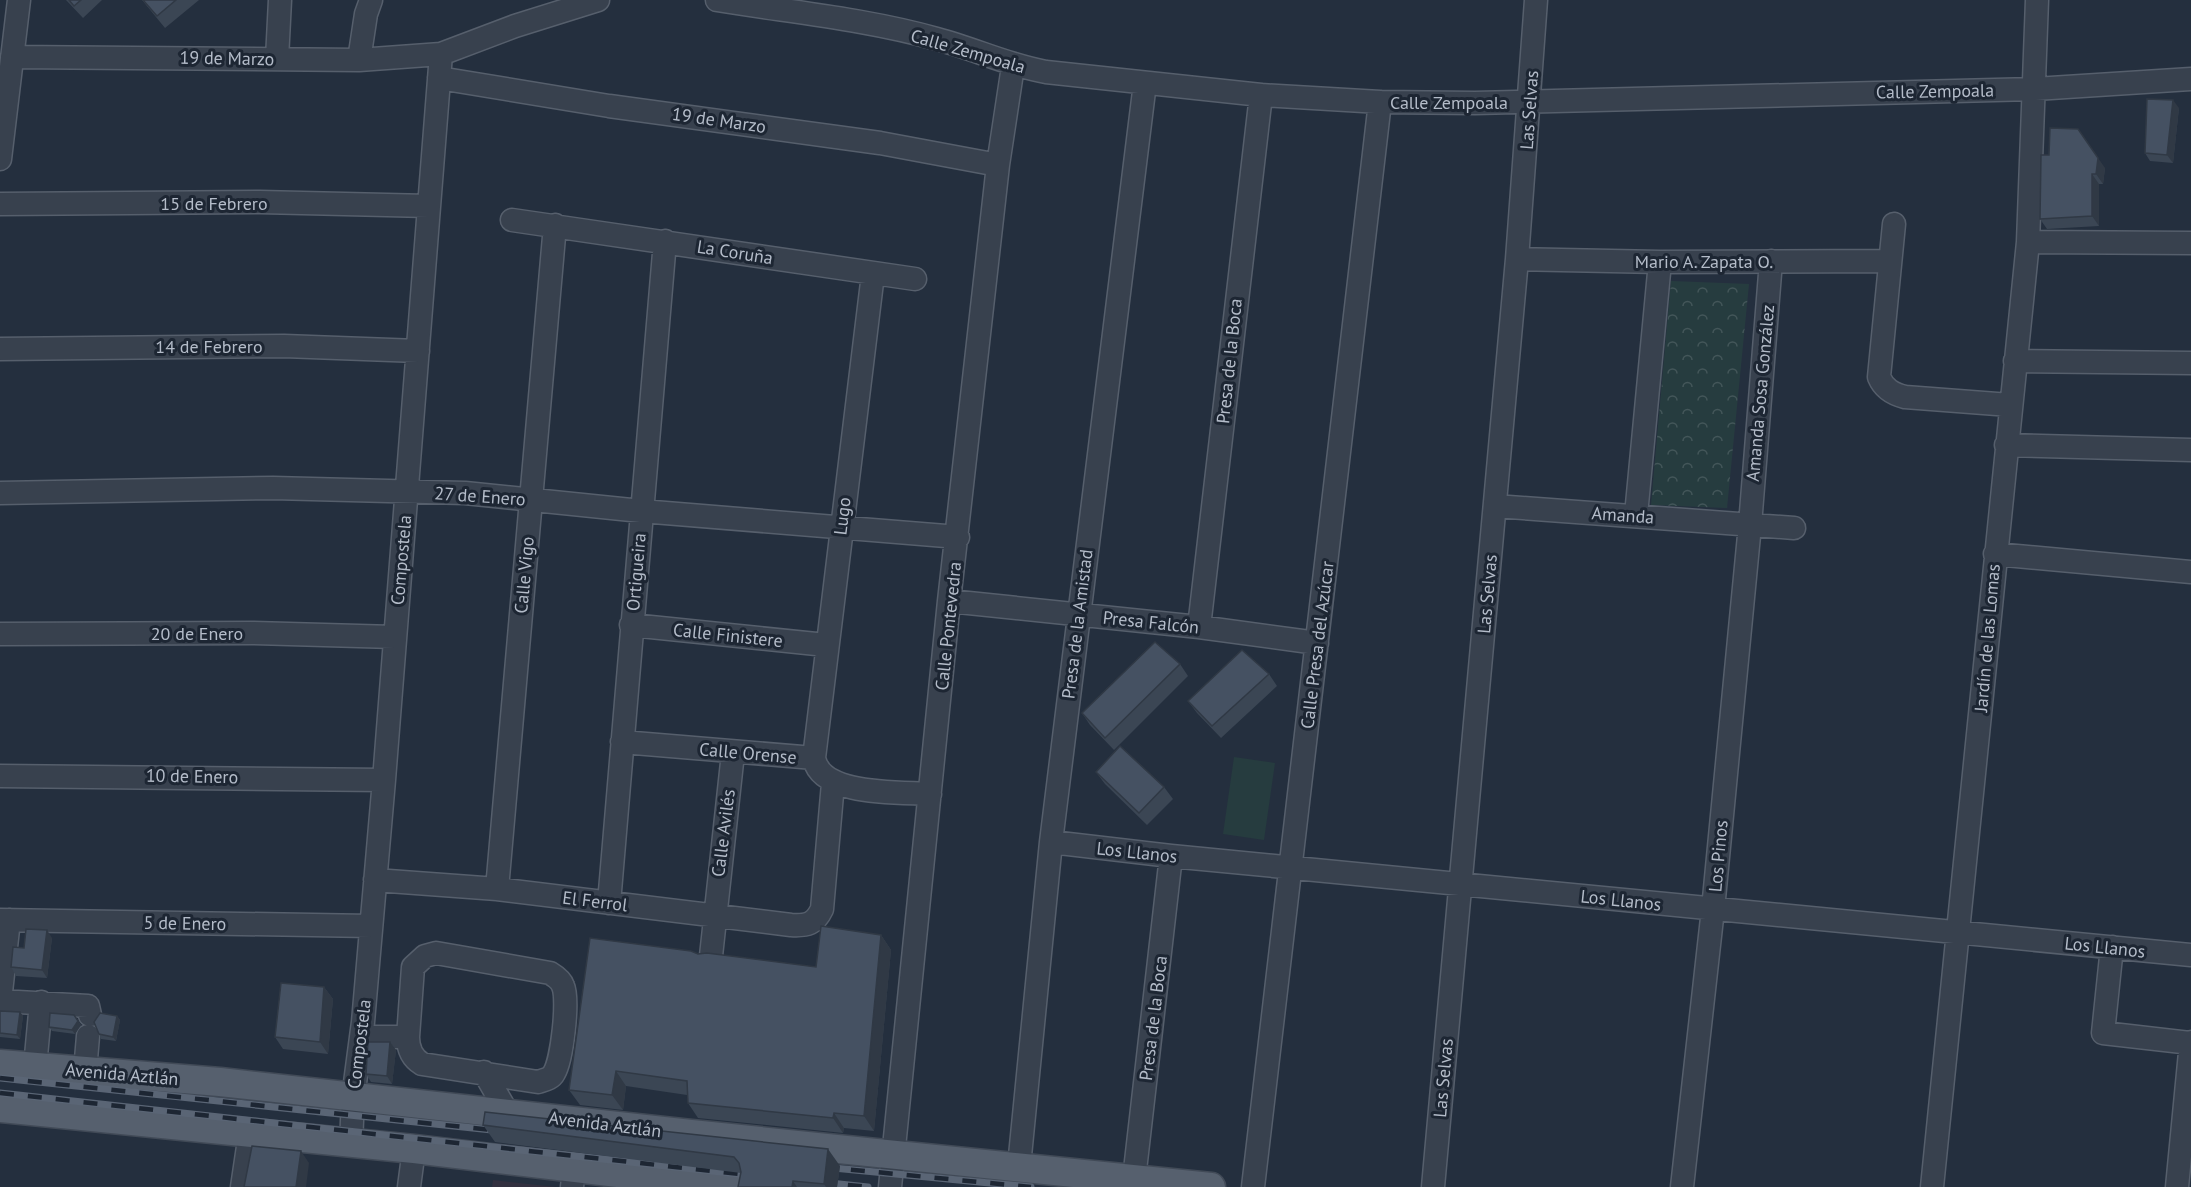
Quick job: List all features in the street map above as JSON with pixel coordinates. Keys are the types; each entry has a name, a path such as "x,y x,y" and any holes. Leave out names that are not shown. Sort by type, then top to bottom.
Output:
{"main road":[{"name":"Avenida Aztlán","path":"0,1064 220,1082 353,1098 507,1112 1211,1187"},
{"path":"0,1108 414,1149 573,1178 736,1187"}],"street":[{"path":"0,159 19,0"},
{"path":"277,59 280,0"},
{"path":"359,60 366,14 371,0"},
{"path":"441,54 515,26 598,0"},
{"name":"Calle Zempoala","path":"717,0 909,32 962,47 1013,66 1261,95 1380,102 1530,102 2035,89 2191,79"},
{"name":"Las Selvas","path":"1433,1187 1517,259 1536,0"},
{"name":"Jardín de las Lomas","path":"1932,1187 2028,242 2037,0"},
{"name":"19 de Marzo","path":"12,57 359,60 441,54"},
{"name":"Compostela","path":"351,1144 353,1098 362,1030 384,780 441,54"},
{"name":"Calle Pontevedra","path":"890,1187 949,601 998,165 1013,66"},
{"name":"19 de Marzo","path":"439,78 880,144 998,165"},
{"name":"Presa de la Amistad","path":"1019,1166 1051,842 1145,82"},
{"name":"Presa de la Boca","path":"1199,627 1261,95"},
{"name":"Calle Presa del Azúcar","path":"1253,1187 1380,102"},
{"name":"15 de Febrero","path":"0,204 260,202 429,206"},
{"name":"La Coruña","path":"512,220 915,279"},
{"path":"1894,224 1880,377 1886,388 1905,397 2010,405"},
{"name":"Calle Vigo","path":"497,889 555,225"},
{"name":"Ortigueira","path":"609,903 665,241"},
{"path":"2028,242 2191,243"},
{"name":"Mario A. Zapata O.","path":"1517,259 1660,262 1890,261"},
{"name":"Amanda Sosa González","path":"1750,525 1771,261"},
{"path":"1636,515 1660,262"},
{"name":"Lugo","path":"814,758 825,645 873,274"},
{"name":"14 de Febrero","path":"0,348 284,346 418,351"},
{"path":"2015,361 2191,363"},
{"path":"2006,445 2191,450"},
{"name":"27 de Enero","path":"0,494 261,488 407,492 531,499 641,512 958,537"},
{"name":"Amanda","path":"1495,506 1794,528"},
{"name":"Los Pinos","path":"1682,1187 1713,909 1750,525"},
{"path":"1995,554 2191,572"},
{"name":"Presa Falcón","path":"949,601 1199,627 1317,644"},
{"name":"Calle Finistere","path":"632,625 825,645"},
{"name":"20 de Enero","path":"0,634 252,633 394,638"},
{"name":"Calle Orense","path":"622,742 814,758 817,772 833,783"},
{"name":"Calle Avilés","path":"711,956 733,753"},
{"name":"10 de Enero","path":"0,776 384,780"},
{"path":"833,783 930,794"},
{"name":"El Ferrol","path":"375,880 497,889 791,925 814,922 822,909 833,783"},
{"name":"Los Llanos","path":"1051,842 1171,856 1462,882 1713,909 2191,955"},
{"name":"Presa de la Boca","path":"1134,1179 1171,856"},
{"path":"5,920 0,1001 88,1006 89,1025 85,1071"},
{"name":"5 de Enero","path":"5,920 370,926"},
{"path":"2112,947 2103,1033 2191,1043 2177,1187"},
{"path":"436,953 550,972 563,986 565,1008 555,1071 551,1077 538,1082 484,1072 422,1064 408,1047 413,968 425,956 436,953"},
{"path":"35,1067 41,1002"},
{"path":"362,1030 408,1030"},
{"path":"484,1072 507,1112"},
{"path":"242,1187 250,1133"},
{"path":"409,1187 414,1149"}],"shaded area":[{"path":"493,1180 510,1182 556,1187 492,1187"}],"green space":[{"path":"1671,281 1749,284 1727,508 1651,505"},
{"path":"1234,757 1275,763 1264,840 1223,834"}],"building":[{"path":"69,0 81,0 74,6"},
{"path":"143,0 176,0 157,16"},
{"path":"2147,99 2173,100 2167,155 2145,153"},
{"path":"2050,128 2078,129 2098,158 2096,174 2092,174 2092,216 2040,219 2041,155 2049,155"},
{"path":"1155,642 1180,664 1105,738 1082,713"},
{"path":"1242,650 1269,674 1212,726 1188,701"},
{"path":"1120,746 1164,787 1139,813 1096,772"},
{"path":"821,926 881,935 864,1116 834,1113 833,1118 688,1103 687,1081 616,1071 612,1095 569,1090 590,938 691,951 698,954 707,953 816,967"},
{"path":"26,929 47,930 42,970 11,967 13,947 24,948"},
{"path":"281,983 324,987 320,1042 275,1037"},
{"path":"0,1011 20,1012 17,1035 0,1033"},
{"path":"50,1013 74,1015 78,1021 72,1030 49,1027"},
{"path":"100,1013 117,1016 113,1037 99,1034 94,1022"},
{"path":"368,1042 390,1042 387,1076 366,1074"},
{"path":"485,1112 828,1149 824,1184 793,1181 792,1187 738,1187 741,1172 739,1163 734,1157 483,1125"},
{"path":"252,1146 301,1151 296,1187 244,1187"}],"railway":[{"path":"0,1078 501,1131"},
{"path":"0,1093 758,1176"},
{"path":"823,1167 1031,1187"},
{"path":"820,1182 868,1187"}]}
